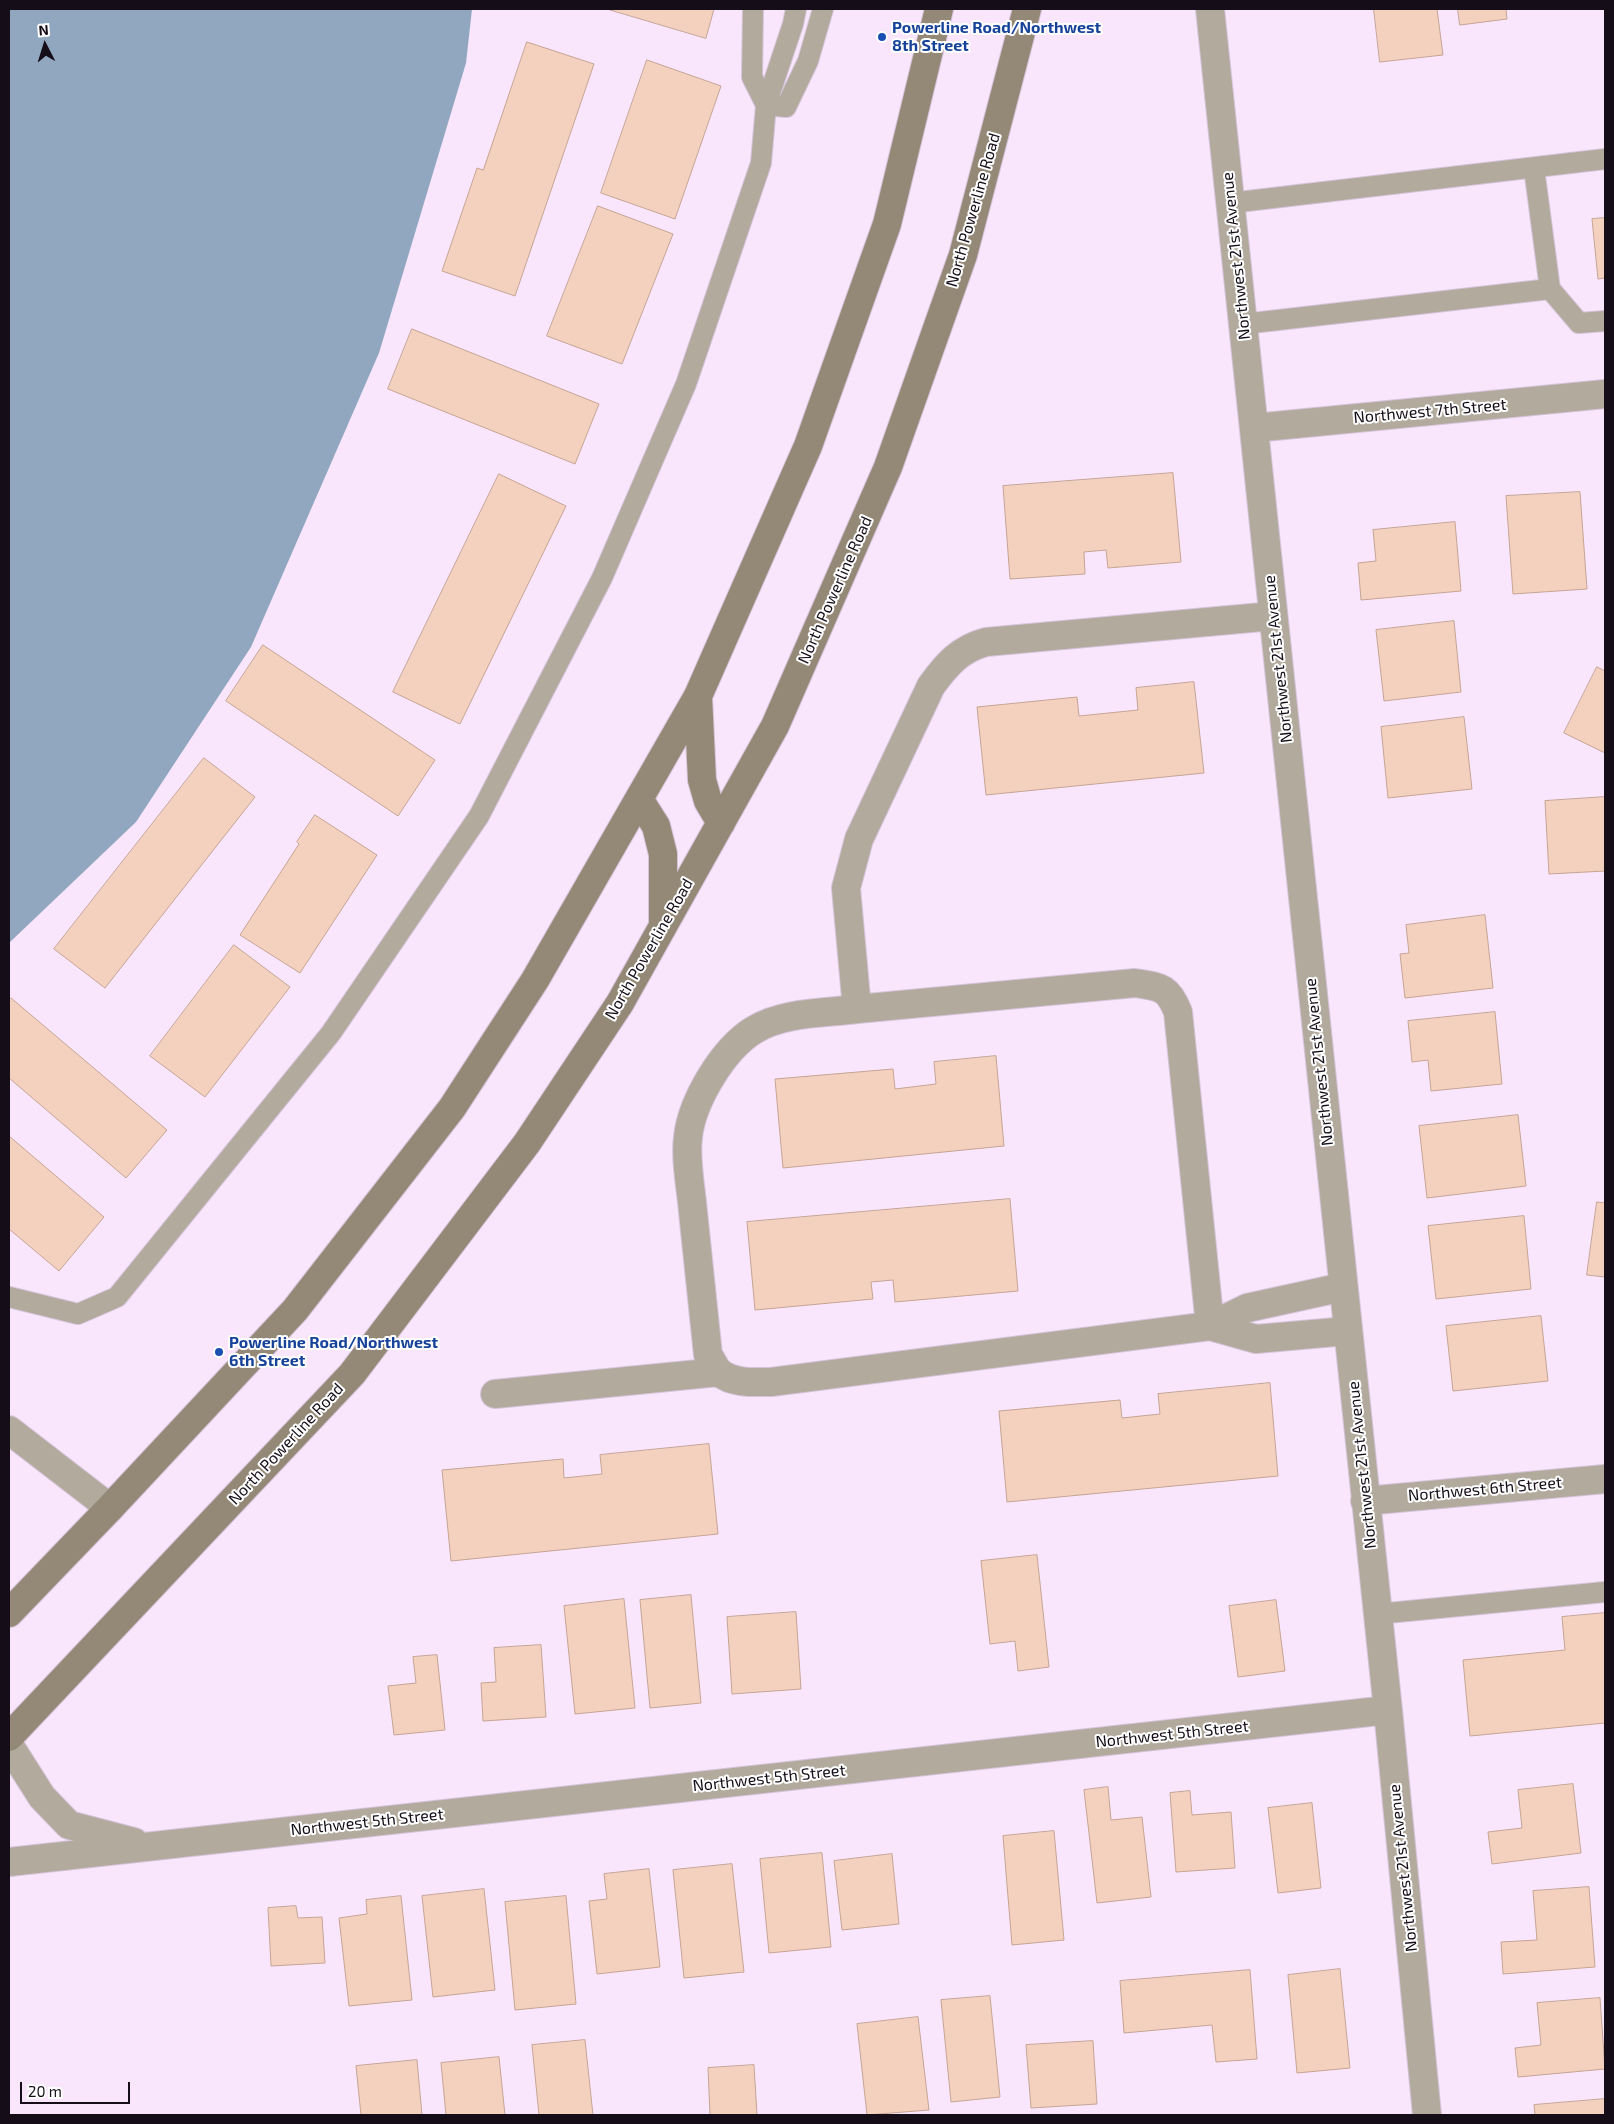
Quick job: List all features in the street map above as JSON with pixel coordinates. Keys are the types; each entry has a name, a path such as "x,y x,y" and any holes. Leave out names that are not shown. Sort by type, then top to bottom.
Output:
{"main road":[{"path":"9,1613 295,1310 452,1108 535,980 698,696 808,446 887,224 939,9"},
{"name":"North Powerline Road","path":"9,1737 352,1374 527,1143 620,1003 775,726 888,467 963,255 1027,9"},
{"path":"698,696 702,780 708,801 721,823"},
{"path":"639,799 656,826 663,854 662,927"}],"street":[{"name":"Northwest 21st Avenue","path":"1210,9 1388,1710 1427,2115"},
{"name":"Northwest 7th Street","path":"1254,428 1605,394"},
{"path":"857,1009 846,888 850,865 858,839 931,686 953,658 969,647 986,642 1273,616"},
{"path":"719,1372 708,1355 688,1147 692,1116 704,1089 720,1065 739,1042 754,1029 796,1016 857,1009 1135,983 1162,988 1172,997 1178,1012 1210,1326"},
{"path":"495,1394 719,1372 746,1382 771,1382 1210,1326 1247,1308 1343,1287"},
{"path":"1210,1326 1256,1339 1347,1331"},
{"path":"9,1430 110,1508"},
{"name":"Northwest 6th Street","path":"1365,1500 1605,1479"},
{"name":"Northwest 5th Street","path":"9,1862 1388,1710"},
{"name":"Northwest 5th Street","path":"9,1745 42,1797 68,1825 150,1846"}],"lane":[{"path":"753,9 752,77 766,105"},
{"path":"9,1297 78,1314 117,1297 331,1033 479,816 602,578 686,384 761,163 766,105 793,24 796,9"},
{"path":"766,105 786,107 808,61 823,9"},
{"path":"1230,203 1605,159"},
{"path":"1534,168 1550,289 1579,323 1605,321"},
{"path":"1243,324 1550,289"},
{"path":"1378,1614 1605,1592"}],"water":[{"path":"9,9 472,9 466,63 379,353 251,647 136,822 9,943"}],"building":[{"path":"607,9 714,9 706,38"},
{"path":"1374,9 1437,9 1443,55 1380,62"},
{"path":"1458,9 1506,9 1507,19 1460,25"},
{"path":"527,42 594,64 515,296 442,271 477,168 483,170"},
{"path":"647,60 721,86 675,219 601,193"},
{"path":"598,206 673,234 622,364 547,336"},
{"path":"1605,218 1605,278 1598,279 1592,219"},
{"path":"412,329 599,404 575,464 388,389"},
{"path":"1173,473 1181,562 1108,568 1106,550 1084,552 1085,574 1010,579 1003,486"},
{"path":"499,474 566,506 460,724 393,692"},
{"path":"1580,492 1587,589 1513,594 1506,496"},
{"path":"1455,522 1461,591 1361,600 1358,563 1376,561 1373,530"},
{"path":"1454,621 1461,692 1384,701 1376,630"},
{"path":"263,645 435,760 398,816 226,701"},
{"path":"1597,667 1605,671 1605,753 1564,733"},
{"path":"1194,682 1204,773 986,795 977,707 1077,697 1079,716 1138,710 1136,688"},
{"path":"1464,717 1472,789 1388,798 1381,727"},
{"path":"204,758 255,797 105,988 54,949"},
{"path":"1605,797 1605,871 1549,874 1545,801"},
{"path":"315,815 377,855 300,973 240,935 299,844 297,842"},
{"path":"1485,915 1493,988 1405,998 1400,954 1409,953 1406,925"},
{"path":"234,945 290,987 205,1097 150,1056"},
{"path":"11,998 167,1130 126,1178 9,1078 9,1000"},
{"path":"1495,1012 1502,1084 1431,1091 1428,1060 1412,1062 1408,1021"},
{"path":"996,1056 1004,1146 783,1168 775,1079 893,1069 895,1089 936,1084 934,1062"},
{"path":"1518,1115 1526,1186 1427,1198 1419,1126"},
{"path":"9,1136 104,1217 59,1271 9,1229"},
{"path":"1010,1199 1018,1291 895,1302 893,1280 871,1282 873,1299 755,1310 747,1222"},
{"path":"1597,1202 1605,1203 1605,1277 1587,1275"},
{"path":"1524,1216 1531,1289 1436,1299 1428,1226"},
{"path":"1541,1316 1548,1381 1453,1391 1446,1326"},
{"path":"1270,1383 1278,1476 1007,1502 999,1411 1120,1400 1122,1418 1160,1414 1158,1394"},
{"path":"709,1444 718,1534 451,1561 442,1470 563,1459 564,1478 602,1474 600,1455"},
{"path":"1037,1555 1049,1667 1018,1671 1015,1641 990,1644 981,1561"},
{"path":"691,1595 701,1703 650,1708 640,1600"},
{"path":"624,1599 635,1708 575,1714 564,1606"},
{"path":"1276,1600 1285,1671 1238,1677 1229,1606"},
{"path":"796,1612 801,1689 732,1694 727,1617"},
{"path":"1605,1613 1605,1723 1470,1736 1463,1660 1565,1650 1562,1617"},
{"path":"541,1645 546,1717 483,1721 481,1683 496,1682 494,1648"},
{"path":"437,1655 445,1730 394,1735 388,1686 416,1683 413,1657"},
{"path":"1573,1784 1581,1853 1492,1864 1488,1832 1522,1828 1518,1790"},
{"path":"1108,1787 1111,1820 1142,1817 1151,1897 1097,1903 1084,1790"},
{"path":"1190,1791 1192,1815 1231,1812 1235,1868 1176,1872 1170,1793"},
{"path":"1312,1803 1321,1888 1278,1893 1268,1808"},
{"path":"1054,1831 1064,1940 1012,1945 1003,1836"},
{"path":"822,1853 831,1947 769,1953 760,1859"},
{"path":"892,1854 899,1924 842,1930 834,1861"},
{"path":"732,1864 744,1972 684,1978 673,1870"},
{"path":"649,1869 660,1967 597,1974 589,1901 607,1899 604,1874"},
{"path":"1589,1887 1595,1967 1503,1974 1501,1942 1537,1940 1533,1891"},
{"path":"484,1889 495,1990 433,1997 422,1896"},
{"path":"401,1896 412,2000 349,2006 339,1918 367,1914 366,1900"},
{"path":"566,1896 576,2004 515,2010 505,1902"},
{"path":"296,1906 298,1918 322,1917 325,1963 271,1966 268,1908"},
{"path":"1340,1969 1350,2068 1297,2073 1288,1975"},
{"path":"1250,1970 1257,2059 1216,2062 1212,2025 1124,2033 1120,1981"},
{"path":"990,1996 1000,2097 951,2102 941,2000"},
{"path":"1600,1998 1605,2069 1518,2077 1515,2048 1541,2045 1537,2003"},
{"path":"918,2017 929,2110 867,2115 857,2024"},
{"path":"585,2040 593,2115 539,2115 532,2045"},
{"path":"1093,2041 1097,2104 1031,2108 1026,2045"},
{"path":"499,2057 505,2115 446,2115 441,2063"},
{"path":"417,2060 422,2115 361,2115 356,2066"},
{"path":"754,2065 757,2115 710,2115 708,2068"},
{"path":"1605,2099 1605,2115 1535,2115 1534,2105"}],"place":[{"name":"Powerline Road/Northwest 8th Street","path":"882,37"},
{"name":"Powerline Road/Northwest 6th Street","path":"219,1352"}]}
